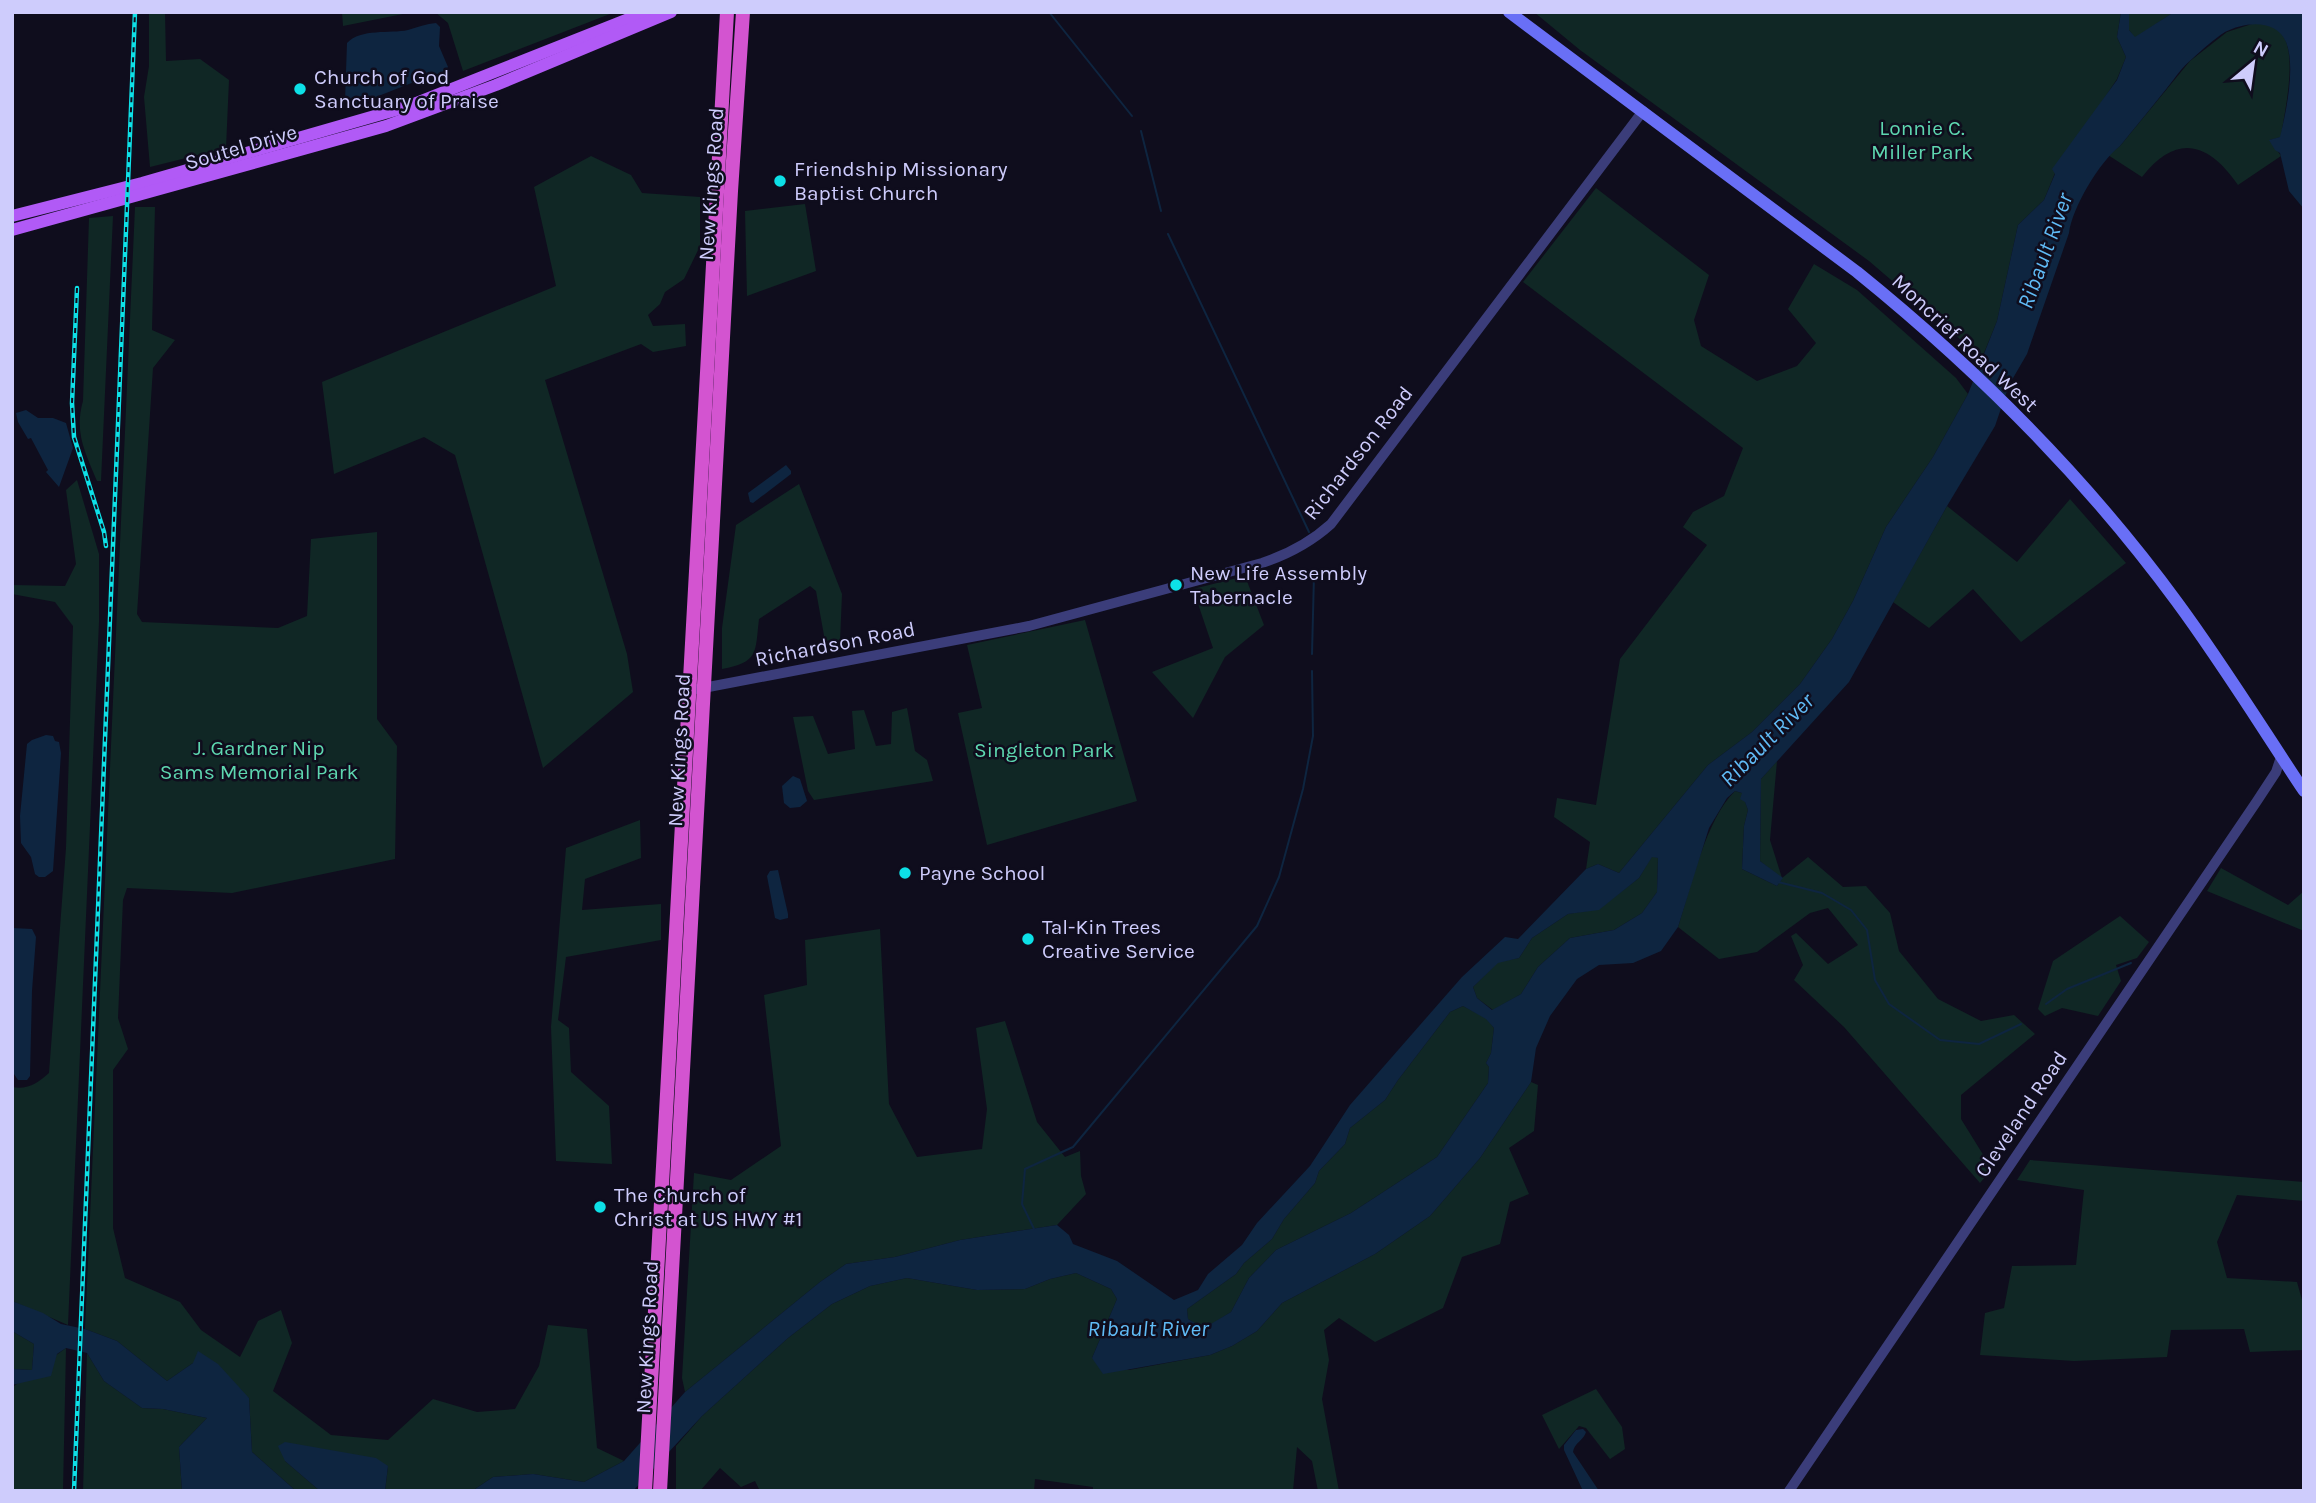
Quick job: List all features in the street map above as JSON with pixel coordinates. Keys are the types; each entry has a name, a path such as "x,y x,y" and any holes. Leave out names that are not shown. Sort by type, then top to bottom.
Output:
{"highway":[{"path":"717,12 726,19"},
{"name":"New Kings Road","path":"645,1491 696,689 744,12"},
{"name":"New Kings Road","path":"660,1485 726,19"}],"main road":[{"name":"Soutel Drive","path":"12,216 142,183 406,107 646,12"},
{"name":"Soutel Drive","path":"12,230 409,118 583,50 671,12"},
{"name":"Moncrief Road West","path":"1510,12 1857,272 1917,321 2011,410 2079,482 2162,582 2224,669 2304,791"}],"street":[{"name":"Richardson Road","path":"696,689 1029,626 1262,563 1304,546 1331,524 1643,111"},
{"name":"Cleveland Road","path":"1789,1491 2264,791 2276,772 2281,757"}],"green space":[{"path":"149,12 165,12 166,61 200,59 229,80 226,148 150,167 144,97 149,66"},
{"path":"342,12 413,12 343,26"},
{"path":"435,12 615,12 463,71 448,23"},
{"name":"Lonnie C. Miller Park","path":"1534,12 2121,12 2117,37 2126,57 2117,79 2055,173 2044,200 2018,225 1997,321 1982,358 1869,261 1580,50"},
{"path":"2129,12 2174,12 2135,38 2129,30"},
{"path":"2255,23 2277,29 2284,37 2288,50 2289,80 2281,137 2270,140 2281,156 2238,185 2216,160 2192,148 2168,153 2142,177 2108,155 2120,146 2190,61 2227,32"},
{"path":"591,156 631,175 642,193 700,197 700,246 684,279 665,292 660,304 648,315 653,326 685,324 686,346 653,352 641,344 545,380 627,654 633,692 543,768 455,455 424,437 334,474 322,382 556,286 534,187"},
{"path":"1596,188 1709,275 1694,320 1701,346 1757,381 1797,366 1816,343 1788,309 1814,264 1857,290 1956,378 1968,394 1933,457 1886,527 1853,601 1832,639 1800,684 1752,732 1708,765 1619,873 1598,864 1586,869 1590,842 1554,817 1557,798 1596,805 1620,659 1707,545 1683,527 1693,512 1724,496 1743,448 1523,282"},
{"path":"805,204 816,271 747,296 745,211"},
{"name":"J. Gardner Nip Sams Memorial Park","path":"135,207 155,207 152,330 175,340 153,368 137,614 142,622 278,628 307,616 311,539 377,532 377,719 397,746 395,859 232,893 127,888 123,900 118,1018 128,1049 113,1070 113,1228 125,1278 180,1302 201,1330 240,1357 258,1321 281,1310 292,1343 273,1391 331,1435 388,1440 433,1399 477,1412 515,1409 539,1366 548,1325 587,1329 597,1448 624,1461 584,1482 533,1474 493,1477 472,1491 385,1491 388,1466 285,1461 320,1491 296,1491 252,1452 249,1398 193,1363 167,1381 117,1341 85,1329"},
{"path":"113,216 101,481 97,481 80,432 89,218"},
{"path":"77,480 99,554 99,622 68,1325 12,1301 12,1087 32,1085 49,1073 66,848 73,626 55,602 12,594 12,585 65,586 76,564 66,490"},
{"path":"799,484 842,594 840,642 825,641 816,591 810,586 759,619 755,648 749,659 722,669 722,628 736,525"},
{"path":"2070,499 2126,563 2021,642 1973,589 1929,628 1893,602 1947,506 2017,562"},
{"path":"1245,576 1264,625 1225,657 1193,718 1152,672 1213,648 1193,589"},
{"name":"Singleton Park","path":"1085,620 1137,801 987,845 958,713 982,708 967,645"},
{"path":"907,708 915,751 927,760 933,781 814,800 808,791 793,717 813,716 828,754 855,749 852,711 864,710 876,746 891,744 892,712"},
{"path":"1777,761 1770,840 1782,878 1808,857 1843,887 1866,886 1890,913 1899,951 1938,999 1981,1021 2014,1015 2035,1034 1961,1095 1961,1119 1992,1169 1980,1183 1844,1027 1794,980 1803,965 1791,936 1796,933 1828,964 1858,945 1828,908 1810,913 1757,952 1719,959 1678,927 1708,836 1725,803 1735,791 1742,793 1748,810 1744,826 1742,869 1777,886 1782,879 1760,861 1761,779"},
{"path":"640,820 641,858 585,879 582,910 661,904 661,940 566,957 558,1020 569,1028 571,1072 609,1106 612,1164 556,1161 551,1027 566,848"},
{"path":"1652,856 1658,858 1657,892 1642,913 1614,930 1570,938 1538,967 1521,994 1493,1010 1477,998 1473,987 1498,962 1519,958 1532,938 1568,914 1599,909 1639,878"},
{"path":"2221,868 2288,905 2304,891 2304,931 2207,891"},
{"path":"2120,916 2149,942 2137,958 2116,965 2121,981 2098,1016 2062,1008 2045,1016 2038,1009 2053,961"},
{"path":"880,929 889,1104 917,1157 982,1149 987,1109 976,1028 1005,1021 1037,1122 1065,1157 1080,1151 1081,1176 1086,1194 1057,1225 960,1240 895,1257 846,1264 685,1392 682,1378 694,1173 731,1180 781,1146 764,995 807,985 805,940"},
{"path":"1463,1006 1486,1018 1494,1028 1491,1053 1486,1063 1489,1067 1488,1083 1437,1157 1351,1213 1276,1250 1249,1278 1231,1312 1204,1329 1188,1319 1187,1309 1236,1274 1244,1263 1272,1239 1284,1219 1315,1183 1319,1171 1345,1144 1350,1128 1385,1100 1450,1012"},
{"path":"1531,1082 1538,1085 1534,1131 1509,1148 1529,1194 1510,1202 1500,1244 1462,1257 1443,1308 1375,1342 1339,1318 1324,1330 1329,1360 1322,1399 1339,1491 1318,1491 1312,1461 1297,1447 1293,1491 1093,1491 1093,1487 1035,1479 1034,1491 760,1491 755,1481 741,1487 720,1468 700,1491 676,1491 676,1446 702,1416 788,1338 832,1304 870,1286 907,1278 977,1290 1025,1289 1076,1273 1111,1289 1117,1299 1092,1358 1129,1370 1210,1355 1232,1346 1257,1331 1282,1303 1375,1254 1430,1216 1480,1158"},
{"path":"2030,1160 2304,1182 2304,1201 2237,1195 2217,1242 2227,1278 2297,1282 2304,1307 2304,1350 2250,1352 2244,1329 2171,1330 2167,1357 2074,1361 1980,1355 1985,1313 2004,1308 2012,1266 2076,1265 2084,1190 2017,1180"},
{"path":"12,1331 34,1344 32,1370 12,1369"},
{"path":"66,1348 63,1491 12,1491 12,1385"},
{"path":"87,1353 104,1381 142,1408 163,1409 207,1418 179,1447 182,1491 83,1491"},
{"path":"1596,1389 1622,1427 1625,1449 1610,1459 1586,1428 1579,1426 1559,1449 1542,1415"}],"water":[{"name":"Ribault River","path":"2121,12 2129,12 2129,30 2135,37 2174,12 2304,12 2304,209 2289,191 2280,153 2269,140 2280,137 2287,103 2290,64 2286,42 2275,29 2259,24 2241,26 2225,32 2185,65 2104,162 2088,186 2075,211 2027,354 2009,385 1995,426 1849,682 1761,779 1760,861 1783,878 1777,886 1742,869 1744,826 1748,810 1745,802 1740,799 1742,793 1735,791 1727,798 1709,828 1678,927 1661,951 1633,963 1599,965 1577,979 1550,1016 1536,1048 1531,1082 1480,1158 1430,1216 1375,1254 1282,1303 1257,1331 1232,1346 1210,1355 1103,1374 1092,1358 1117,1299 1111,1289 1076,1273 1025,1289 977,1290 907,1278 870,1286 832,1304 788,1338 702,1416 633,1491 472,1491 493,1477 533,1474 584,1482 624,1461 685,1392 846,1264 895,1257 960,1240 1057,1225 1069,1235 1073,1244 1117,1261 1174,1300 1198,1290 1208,1274 1242,1245 1257,1223 1310,1166 1350,1105 1462,977 1505,937 1518,939 1586,869 1598,864 1619,873 1708,765 1752,732 1800,684 1832,639 1853,601 1886,527 1933,457 1968,394 1997,321 2018,225 2044,200 2055,174 2052,169 2117,80 2126,57 2117,37","holes":["1652,857 1658,858 1657,892 1642,913 1614,930 1570,938 1538,967 1521,994 1492,1010 1477,998 1473,987 1498,963 1519,958 1532,938 1568,914 1599,910 1639,878","1463,1006 1486,1019 1494,1028 1491,1053 1486,1063 1489,1067 1488,1083 1437,1157 1351,1213 1276,1250 1249,1278 1231,1312 1204,1328 1188,1319 1187,1309 1236,1274 1244,1263 1272,1239 1284,1219 1315,1183 1319,1171 1345,1144 1350,1128 1385,1100 1450,1012"]},
{"path":"436,23 440,27 439,46 448,67 445,73 432,75 358,104 351,105 345,101 347,43 368,33 408,30"},
{"path":"26,410 38,418 53,418 66,423 73,448 59,487 46,472 48,470 31,438 28,439 18,422 16,413"},
{"path":"786,465 791,474 753,503 750,502 748,493"},
{"path":"46,735 53,736 55,741 59,742 61,753 53,871 45,877 39,877 35,874 31,857 21,843 20,816 27,744"},
{"path":"793,776 800,779 807,801 800,807 790,808 784,803 782,786"},
{"path":"778,870 788,914 788,918 780,920 775,918 767,876 770,871"},
{"path":"12,928 32,929 36,937 30,1076 27,1080 18,1080 12,1071"},
{"path":"12,1301 43,1313 61,1324 85,1329 117,1341 167,1381 193,1363 198,1351 218,1364 249,1398 252,1452 296,1491 182,1491 179,1447 207,1418 163,1409 142,1408 104,1381 87,1353 66,1348 57,1354 51,1376 12,1385 12,1369 32,1370 34,1344 12,1331"},
{"path":"1583,1429 1585,1435 1573,1452 1599,1491 1583,1491 1564,1450 1564,1445 1576,1430"},
{"path":"285,1442 376,1458 388,1466 385,1491 320,1491 285,1461 278,1446"}],"waterway":[{"path":"1049,12 1132,116"},
{"path":"1141,131 1161,211"},
{"path":"1168,234 1309,532"},
{"path":"1312,654 1314,575"},
{"path":"1034,1229 1022,1204 1025,1169 1073,1147 1257,926 1279,877 1303,789 1313,736 1312,671"},
{"path":"1778,882 1822,893 1851,910 1867,930 1875,980 1889,1004 1940,1040 1979,1044 2021,1024"},
{"path":"2046,1004 2067,989 2131,963"}],"railway":[{"path":"74,1491 135,12"},
{"path":"77,288 72,403 74,437 106,546"}],"place":[{"name":"Church of God Sanctuary of Praise","path":"300,89"},
{"name":"Friendship Missionary Baptist Church","path":"780,181"},
{"name":"New Life Assembly Tabernacle","path":"1176,585"},
{"name":"Payne School","path":"905,873"},
{"name":"Tal-Kin Trees Creative Service","path":"1028,939"},
{"name":"The Church of Christ at US HWY #1","path":"600,1207"}]}
